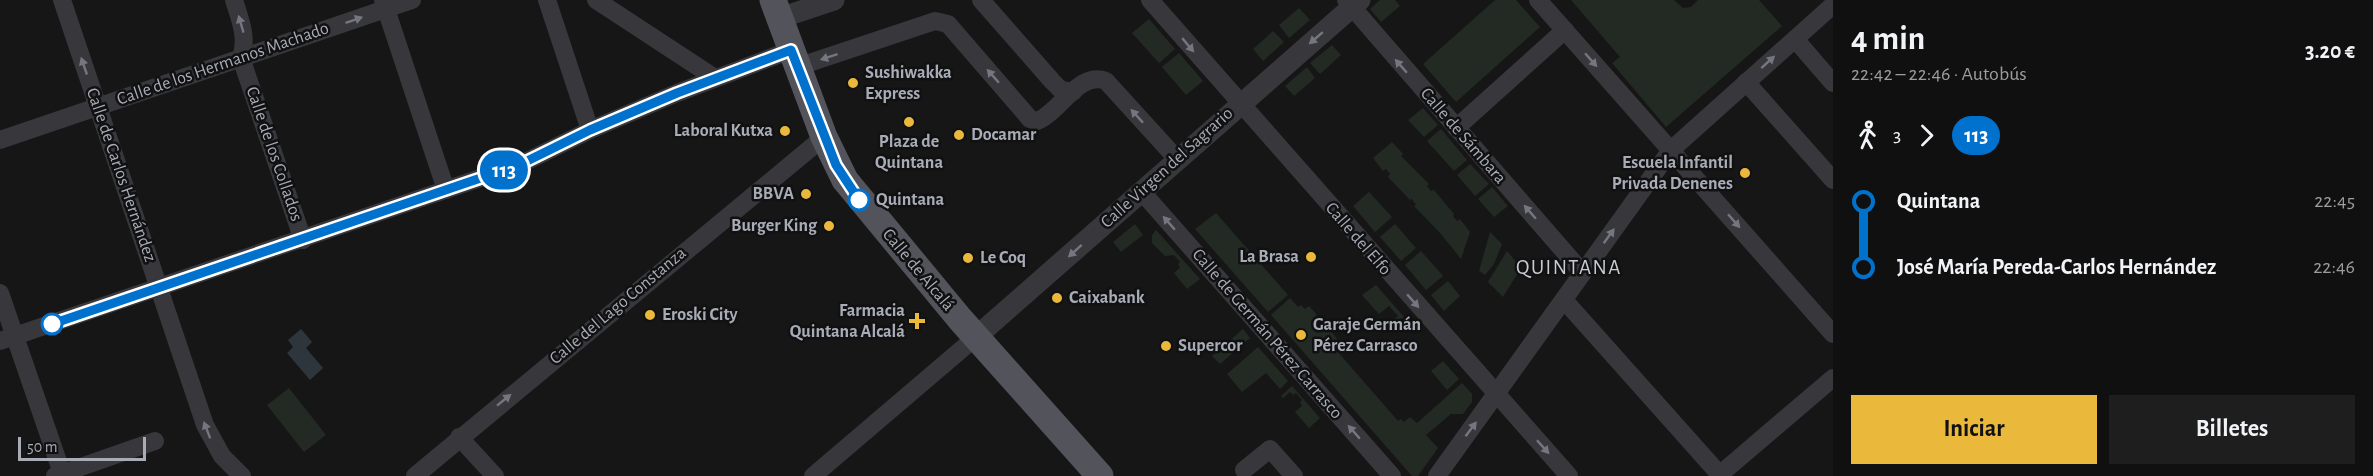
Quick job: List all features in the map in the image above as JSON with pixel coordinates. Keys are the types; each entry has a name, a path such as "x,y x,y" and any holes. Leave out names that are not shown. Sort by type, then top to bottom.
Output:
{"main road":[{"name":"Calle de Alcalá","path":"776,9 836,165 859,200 976,337 1100,476"}],"street":[{"name":"Calle de Carlos Hernández","path":"62,0 210,440 242,476"},
{"name":"Calle de los Collados","path":"234,0 245,38 241,58 303,240"},
{"name":"Calle de los Hermanos Machado","path":"0,140 241,58 385,4 412,0"},
{"path":"548,0 590,130"},
{"path":"596,0 715,78"},
{"path":"776,9 834,0"},
{"path":"981,0 1052,81 1062,90 1073,92"},
{"name":"Calle del Elfo","path":"1150,0 1239,104 1569,476"},
{"path":"1538,0 1833,334"},
{"name":"Calle Virgen del Sagrario","path":"976,337 1142,192 1352,3"},
{"name":"Calle de Sámbara","path":"1352,3 1456,128 1582,272"},
{"path":"385,4 446,190"},
{"path":"1437,476 1671,150 1833,5"},
{"path":"8,339 532,160 590,130 715,78 934,21 948,24 1030,119 1037,121 1045,118 1073,92 1093,78 1106,81 1177,159"},
{"path":"1456,128 1565,30"},
{"path":"1794,39 1833,83"},
{"path":"1746,82 1833,180"},
{"name":"Calle del Lago Constanza","path":"415,476 459,437 824,137"},
{"name":"Calle de Germán Pérez Carrasco","path":"1142,192 1392,476"},
{"path":"0,292 8,339 60,475 155,441"},
{"path":"1564,300 1719,475 1833,378"},
{"path":"813,476 976,337"},
{"path":"459,437 495,476"},
{"path":"1244,470 1270,449 1294,476"}],"shaded area":[{"path":"1380,0 1395,0 1400,6 1381,22 1370,9"},
{"path":"1495,0 1516,0 1540,27 1456,102 1423,64"},
{"path":"1571,0 1674,0 1683,8 1691,7 1698,0 1759,0 1782,26 1666,127 1612,63 1620,57"},
{"path":"1299,8 1310,20 1289,38 1279,25"},
{"path":"1149,19 1175,49 1159,63 1132,33"},
{"path":"1273,31 1284,42 1263,61 1253,49"},
{"path":"1332,45 1341,55 1320,74 1310,63"},
{"path":"1179,53 1203,81 1186,95 1162,67"},
{"path":"1307,67 1315,78 1294,96 1285,86"},
{"path":"1423,108 1438,125 1424,137 1408,120"},
{"path":"1441,129 1467,160 1454,171 1427,141"},
{"path":"1392,142 1403,154 1401,156 1429,184 1427,186 1431,191 1434,190 1454,214 1457,221 1460,219 1470,232 1461,259 1414,206 1416,205 1412,199 1410,200 1388,177 1390,174 1386,169 1383,171 1373,158"},
{"path":"1470,164 1489,184 1475,196 1457,175"},
{"path":"1492,187 1508,206 1494,217 1478,199"},
{"path":"1369,192 1392,217 1375,232 1353,206"},
{"path":"1216,213 1288,295 1268,312 1195,229"},
{"path":"1135,224 1143,235 1121,252 1113,242"},
{"path":"1395,224 1416,248 1401,261 1380,237"},
{"path":"1156,230 1200,279 1187,289 1174,273 1180,268 1178,264 1180,262 1174,255 1165,256 1152,243 1152,235"},
{"path":"1490,232 1502,244 1494,264 1485,275 1479,271"},
{"path":"1421,251 1443,276 1426,290 1405,265"},
{"path":"1507,251 1521,268 1503,297 1488,282"},
{"path":"1448,281 1460,296 1444,311 1431,295"},
{"path":"1376,285 1404,317 1394,325 1391,322 1398,316 1389,306 1379,314 1362,295"},
{"path":"1290,298 1298,307 1301,305 1305,309 1309,306 1317,315 1314,319 1321,326 1324,323 1339,341 1335,345 1339,349 1337,351 1398,421 1401,419 1404,422 1410,417 1417,423 1462,383 1472,394 1472,402 1463,414 1451,414 1426,435 1438,448 1418,476 1412,476 1271,315"},
{"path":"301,329 312,342 306,348 323,368 310,380 287,353 293,347 288,340"},
{"path":"1243,329 1250,338 1220,364 1212,356"},
{"path":"1258,347 1288,381 1280,389 1266,373 1242,392 1227,374"},
{"path":"1443,361 1459,379 1447,390 1431,371"},
{"path":"1292,386 1320,418 1309,428 1295,412 1302,406 1300,403 1302,400 1296,393 1293,395 1290,392 1283,398 1281,396"},
{"path":"289,388 326,435 304,452 267,405"}],"bus line":[{"name":"113","path":"52,324 519,165 590,130 677,93 791,50 836,165 859,200"}],"place":[{"name":"Sushiwakka Express","path":"853,83"},
{"name":"Plaza de Quintana","path":"909,122"},
{"name":"Laboral Kutxa","path":"785,131"},
{"name":"Docamar","path":"959,135"},
{"name":"Escuela Infantil Privada Denenes","path":"1745,173"},
{"name":"BBVA","path":"806,194"},
{"name":"Quintana","path":"859,200"},
{"name":"Burger King","path":"829,226"},
{"name":"La Brasa","path":"1311,257"},
{"name":"Le Coq","path":"968,258"},
{"name":"Caixabank","path":"1057,298"},
{"name":"Eroski City","path":"650,315"},
{"name":"Farmacia Quintana Alcalá","path":"917,321"},
{"name":"Garaje Germán Pérez Carrasco","path":"1301,335"},
{"name":"Supercor","path":"1166,346"}],"district":[{"name":"QUINTANA","path":"1569,267"}]}
